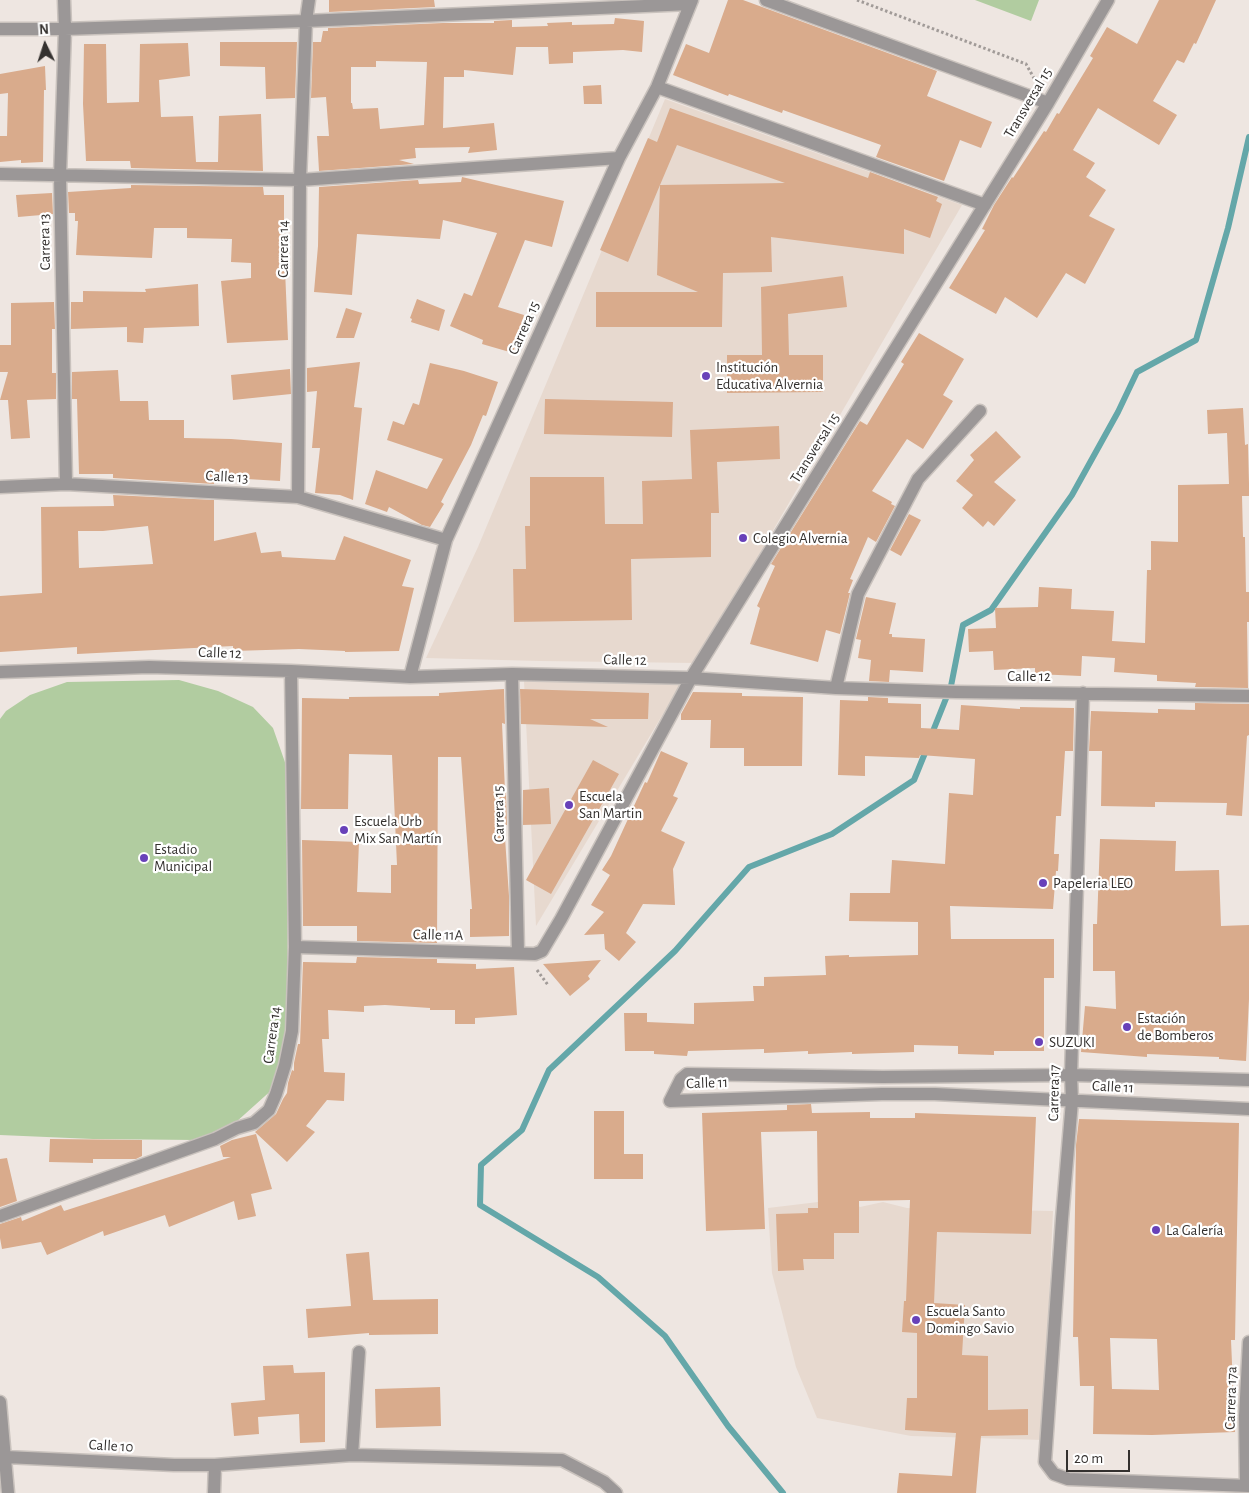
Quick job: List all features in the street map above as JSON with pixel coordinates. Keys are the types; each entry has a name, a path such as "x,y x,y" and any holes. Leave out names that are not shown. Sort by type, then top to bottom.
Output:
{"street":[{"name":"Carrera 13","path":"64,0 66,29 60,176 66,484"},
{"name":"Carrera 14","path":"298,497 300,180 308,0"},
{"path":"766,0 1048,103"},
{"name":"Transversal 15","path":"561,918 692,678 1048,103 1108,0"},
{"path":"0,29 66,29 306,21 691,2"},
{"name":"Carrera 15","path":"410,677 446,540 619,158 656,87 691,2"},
{"path":"656,87 985,205"},
{"path":"0,174 300,180 619,158"},
{"path":"836,688 858,594 862,586 918,479 980,411"},
{"name":"Calle 13","path":"0,487 66,484 298,497 446,540"},
{"name":"Calle 12","path":"0,672 149,667 410,677 512,674 692,678 836,688 956,692 1249,696"},
{"name":"Carrera 14","path":"0,1216 215,1139 237,1128 254,1123 269,1110 279,1085 292,1031 295,947 291,671"},
{"name":"Carrera 15","path":"512,674 518,953"},
{"name":"Carrera 17","path":"1082,693 1071,1075 1072,1101 1045,1462 1054,1474 1068,1479 1247,1486"},
{"name":"Calle 11A","path":"295,947 539,953 561,918"},
{"name":"Calle 11","path":"1249,1080 1071,1075 883,1077 687,1074 680,1079 670,1101 935,1094 1249,1109"},
{"path":"935,1076 935,1094"},
{"path":"882,1094 883,1077"},
{"name":"Carrera 17a","path":"1247,1486 1245,1416 1249,1342"},
{"path":"352,1455 359,1352"},
{"path":"0,1402 8,1493"},
{"name":"Calle 10","path":"6,1457 174,1465 215,1465 352,1455 562,1460 604,1482 616,1493"},
{"path":"214,1493 215,1465"}],"path":[{"path":"857,0 1026,64 1048,103"}],"shaded area":[{"name":"Institución Educativa Alvernia","path":"665,99 962,205 696,663 426,658 478,547"},
{"name":"Escuela San Martin","path":"524,681 681,684 536,926"},
{"name":"Escuela Santo Domingo Savio","path":"818,1202 854,1203 860,1207 883,1202 907,1208 1053,1211 1043,1440 911,1436 817,1418 796,1367 772,1273 768,1208"}],"green space":[{"path":"975,0 1039,0 1031,21"},
{"name":"Estadio Municipal","path":"179,680 218,691 253,707 273,728 287,768 288,1038 275,1087 235,1123 196,1140 93,1139 0,1135 0,719 6,711 30,695 67,682"}],"building":[{"path":"329,0 434,0 435,7 329,12"},
{"path":"728,0 743,0 937,71 927,96 992,122 981,148 960,140 944,181 876,157 881,145 783,110 782,113 729,94 728,96 673,75 686,44 709,53"},
{"path":"1159,0 1216,0 1196,44 1194,43 1184,63 1177,60 1153,101 1177,115 1159,145 1098,108 1073,150 1095,163 1086,177 1106,190 1089,216 1115,229 1085,284 1066,273 1037,318 1005,297 996,314 949,288 985,230 982,229 994,205 1044,131 1046,132 1057,113 1059,114 1093,58 1090,56 1107,27 1137,44"},
{"path":"615,18 644,21 642,52 623,50 573,52 573,63 549,64 548,47 516,47 513,75 464,70 464,77 444,77 443,128 494,123 497,150 468,153 470,147 415,148 416,158 399,160 414,164 319,171 317,136 329,136 326,97 311,98 313,42 321,42 323,31 328,31 328,28 443,23 494,23 494,21 512,20 512,27 548,26 547,23 572,22 572,25 614,24","holes":["376,61 427,62 424,125 380,129 378,108 353,109 351,103 351,67 376,67"]},
{"path":"220,42 297,42 295,98 266,99 265,67 220,66"},
{"path":"188,43 190,76 159,80 161,117 193,116 196,162 218,162 219,116 261,114 263,171 131,168 130,161 86,161 83,104 84,44 106,44 107,103 139,102 140,44"},
{"path":"45,66 43,162 21,163 21,160 0,162 0,136 7,136 8,93 0,94 0,74"},
{"path":"601,85 602,104 584,104 583,86"},
{"path":"670,108 868,178 870,172 938,197 936,201 942,204 930,238 904,229 904,254 771,237 772,272 723,273 722,327 596,327 596,292 698,292 657,275 660,185 628,262 600,250 648,138 657,142","holes":["677,145 785,183 660,185"]},
{"path":"462,177 564,201 552,247 525,240 498,307 524,315 513,353 482,344 483,340 450,326 464,293 472,296 497,233 443,220 440,239 357,234 352,295 314,292 318,246 319,187 418,180 419,184 461,182"},
{"path":"131,185 263,187 264,195 284,195 288,340 227,343 221,281 251,278 251,263 231,262 232,239 187,238 187,228 154,228 152,258 76,255 78,221 75,221 75,213 69,213 68,192 131,188"},
{"path":"52,193 53,214 18,217 16,195"},
{"path":"843,276 847,307 788,314 789,355 823,355 823,392 727,393 727,355 762,355 761,287"},
{"path":"198,284 199,326 144,328 143,343 127,342 127,327 71,329 71,302 83,302 83,291 146,292 145,289"},
{"path":"417,299 445,310 439,331 411,322 412,319 410,318"},
{"path":"54,302 55,329 52,329 52,373 56,373 56,399 27,400 30,438 11,439 8,400 0,400 8,372 0,372 0,345 11,345 11,303"},
{"path":"346,308 362,313 354,338 336,338"},
{"path":"919,333 964,359 943,395 953,401 923,449 907,439 872,491 892,502 891,504 895,506 876,542 868,537 850,579 853,580 848,593 850,593 840,634 826,630 818,662 750,644 760,608 757,606 775,566 771,564 860,421 867,425 904,364 901,362"},
{"path":"360,362 354,407 362,408 353,500 340,495 315,493 320,448 312,448 317,391 307,392 307,368"},
{"path":"430,363 498,382 486,416 483,415 471,445 441,502 444,504 430,527 422,525 389,507 387,512 365,504 376,470 427,489 443,459 387,440 393,421 404,425 413,403 419,405"},
{"path":"290,369 291,394 233,400 231,375"},
{"path":"118,370 120,401 148,401 149,420 184,420 184,438 282,443 280,481 214,477 214,484 113,478 113,474 79,474 77,399 72,399 72,372"},
{"path":"545,399 673,402 672,437 544,434"},
{"path":"1243,408 1245,445 1248,444 1249,484 1249,496 1242,496 1246,592 1249,592 1249,622 1247,622 1248,688 1195,687 1196,683 1157,681 1157,675 1114,672 1115,658 1082,656 1081,676 1035,674 1035,668 994,670 993,651 969,652 968,629 996,628 995,608 1038,607 1039,587 1072,589 1071,609 1114,611 1112,641 1145,643 1147,570 1151,570 1151,541 1178,542 1178,485 1229,484 1227,433 1208,434 1207,410"},
{"path":"779,426 780,459 717,462 719,513 711,513 711,557 631,559 632,620 514,622 513,569 526,569 525,526 530,526 530,477 604,477 605,524 643,524 642,481 692,479 690,430"},
{"path":"996,431 1021,457 994,482 1016,500 994,526 988,521 983,527 962,508 973,495 956,481 974,460 970,455"},
{"path":"113,495 214,500 214,541 256,532 261,553 281,551 282,557 335,560 344,536 411,560 402,586 414,588 399,651 345,652 299,649 233,651 233,646 77,654 77,647 0,652 0,596 42,593 41,507 114,506","holes":["148,526 153,564 79,568 78,531 103,531"]},
{"path":"909,514 921,520 901,556 890,550"},
{"path":"866,597 896,603 889,634 892,634 892,637 925,639 923,672 890,670 889,682 869,681 871,660 858,658 861,640 856,639"},
{"path":"504,689 505,724 502,723 506,791 507,825 505,825 505,838 509,896 509,936 470,937 470,909 472,909 461,757 438,757 437,943 357,941 357,926 303,926 302,840 359,842 357,892 391,893 391,865 397,865 392,755 349,754 348,809 301,809 302,698 349,699 349,697 439,696 439,693"},
{"path":"520,689 649,693 648,719 590,719 608,727 521,724"},
{"path":"693,692 742,693 742,696 803,697 802,766 744,766 744,748 710,748 711,720 681,720 681,714"},
{"path":"868,697 888,698 888,703 921,704 921,728 959,730 961,705 1020,709 1020,707 1074,708 1073,751 1065,751 1061,816 1056,816 1054,854 1059,854 1053,909 950,906 951,939 1054,939 1054,978 1044,978 1044,1051 994,1051 994,1055 958,1054 958,1046 914,1045 914,1052 852,1054 852,1052 808,1054 808,1051 764,1053 764,1049 688,1051 687,1056 654,1054 654,1051 625,1051 624,1013 647,1013 647,1022 694,1024 694,1003 754,1001 753,986 764,986 764,977 826,975 825,956 918,955 918,922 849,921 850,893 890,893 892,860 945,864 949,793 973,795 975,759 920,755 919,758 865,756 865,776 838,775 840,700 868,701"},
{"path":"1195,703 1249,704 1249,735 1247,736 1242,816 1226,815 1227,803 1155,802 1155,807 1101,806 1102,751 1089,751 1091,711 1158,713 1158,709 1195,710"},
{"path":"661,751 688,763 673,796 678,798 661,831 685,842 673,869 675,905 643,904 626,933 636,942 619,961 605,949 604,934 584,935 604,912 591,905 610,875 602,870 611,856"},
{"path":"593,760 619,774 551,894 526,880"},
{"path":"549,788 551,824 523,825 523,790"},
{"path":"1100,839 1176,841 1175,871 1219,870 1221,926 1249,925 1249,999 1246,1061 1219,1059 1219,1057 1147,1054 1147,1057 1081,1052 1085,1006 1116,1009 1115,971 1093,971 1093,924 1097,924"},
{"path":"357,957 437,959 437,963 476,964 476,969 514,967 517,1015 475,1018 475,1024 455,1024 455,1010 430,1010 430,1008 385,1005 364,1006 364,1012 328,1010 329,1039 322,1039 324,1072 345,1073 344,1101 327,1100 306,1126 315,1132 287,1162 255,1132 276,1114 287,1093 292,1070 294,1071 298,1044 300,1044 303,962 356,963"},
{"path":"601,960 588,976 590,979 570,996 543,964"},
{"path":"811,1104 812,1113 870,1112 870,1118 915,1118 915,1113 1036,1117 1031,1234 937,1232 934,1303 965,1305 962,1355 988,1356 988,1410 1028,1409 1028,1435 981,1436 976,1493 897,1493 899,1473 952,1476 956,1433 905,1430 907,1398 917,1398 917,1333 902,1332 904,1301 906,1301 910,1200 859,1201 859,1233 834,1233 834,1259 803,1259 804,1270 778,1271 776,1214 808,1213 808,1208 818,1208 817,1131 761,1132 765,1229 706,1231 702,1113 787,1110 787,1105"},
{"path":"594,1111 624,1111 624,1154 643,1154 643,1179 594,1179"},
{"name":"La Galería","path":"1079,1119 1239,1123 1235,1340 1231,1340 1235,1432 1152,1435 1093,1434 1094,1386 1080,1386 1078,1337 1073,1337 1076,1145","holes":["1110,1338 1157,1339 1159,1390 1112,1389"]},
{"path":"256,1134 272,1189 251,1194 256,1216 238,1220 234,1201 169,1227 165,1215 104,1236 103,1231 47,1255 41,1242 2,1249 0,1224 21,1217 22,1221 61,1205 64,1211 231,1157 223,1157 220,1146 232,1140"},
{"path":"50,1139 142,1140 142,1156 136,1159 93,1159 93,1163 49,1162"},
{"path":"7,1158 17,1201 0,1207 0,1159"},
{"path":"369,1252 373,1300 438,1299 438,1334 369,1335 369,1333 308,1338 306,1309 351,1306 346,1254"},
{"path":"293,1365 294,1373 325,1372 325,1442 300,1443 299,1414 258,1417 259,1434 234,1436 231,1403 265,1400 263,1366"},
{"path":"440,1387 441,1426 376,1428 375,1389"}],"waterway":[{"path":"931,736 951,686 963,625 991,610 1072,495 1118,412 1137,372 1196,340 1228,228 1249,137"},
{"path":"783,1493 728,1426 665,1336 598,1277 480,1205 481,1165 522,1130 549,1070 675,951 749,867 832,834 914,780 927,748"}],"place":[{"name":"Institución Educativa Alvernia","path":"706,376"},
{"name":"Colegio Alvernia","path":"743,538"},
{"name":"Escuela San Martin","path":"569,805"},
{"name":"Escuela Urb Mix San Martín","path":"344,830"},
{"name":"Estadio Municipal","path":"144,858"},
{"name":"Papeleria LEO","path":"1043,883"},
{"name":"Estación de Bomberos","path":"1127,1027"},
{"name":"SUZUKI","path":"1039,1042"},
{"name":"La Galería","path":"1156,1230"},
{"name":"Escuela Santo Domingo Savio","path":"916,1320"}]}
